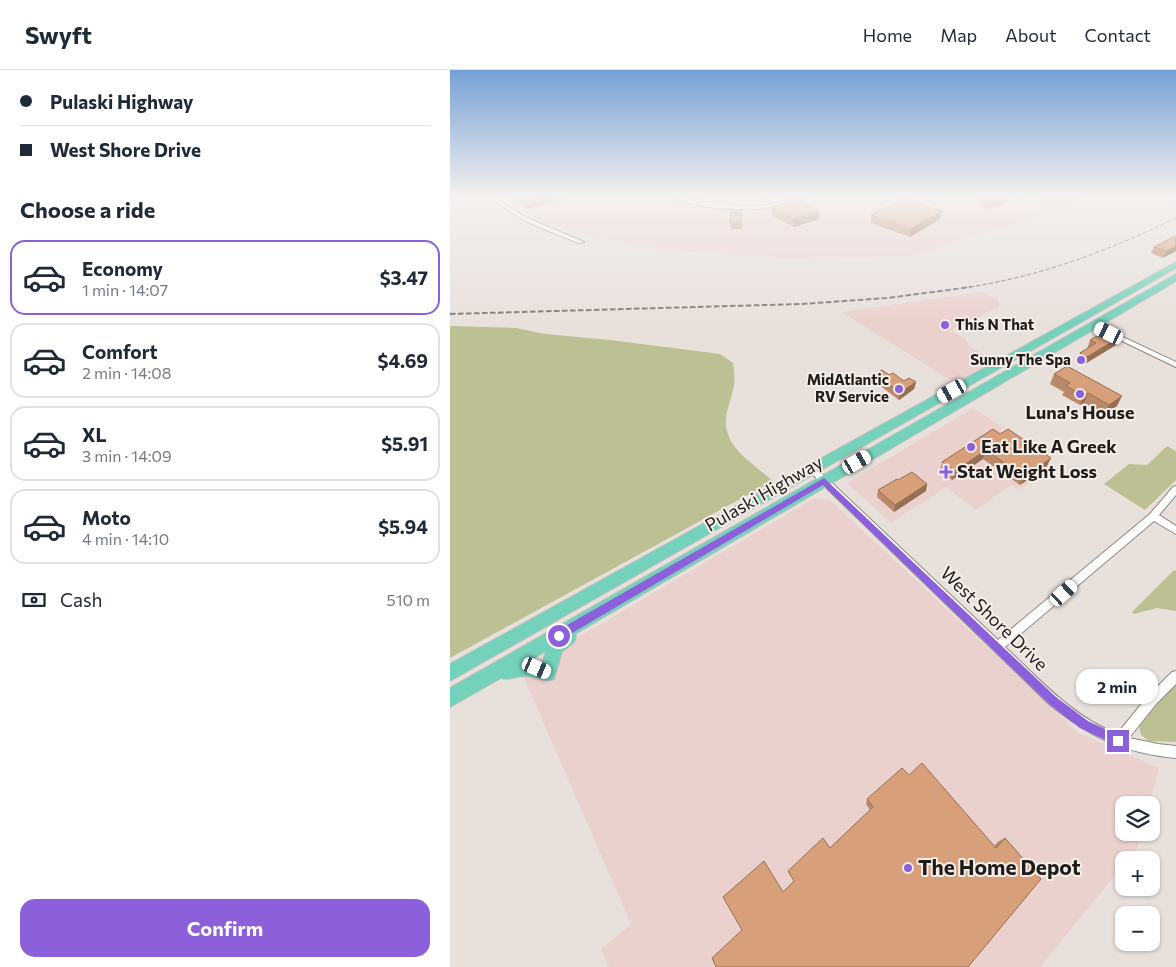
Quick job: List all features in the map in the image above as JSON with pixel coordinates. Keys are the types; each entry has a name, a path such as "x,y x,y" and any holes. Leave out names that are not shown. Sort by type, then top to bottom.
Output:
{"highway":[{"name":"Pulaski Highway","path":"450,673 1176,265"},
{"name":"Pulaski Highway","path":"450,698 1176,277"},
{"path":"450,706 512,670 522,667 537,668 548,673 555,648 562,641 614,611 619,600"}],"street":[{"path":"576,240 581,242"},
{"path":"1093,325 1176,365"},
{"name":"West Shore Drive","path":"812,469 1073,717 1084,725 1118,741 1154,750 1176,752"},
{"path":"998,647 1153,516 1176,489"},
{"path":"1153,516 1176,530"},
{"path":"1118,741 1136,718 1176,676"}],"shaded area":[{"path":"609,240 962,240 911,256 782,259 759,254 669,251"},
{"path":"983,292 999,301 999,307 949,331 965,338 969,346 995,361 955,383 842,312"},
{"path":"973,408 1004,428 1000,431 1052,466 1020,490 1011,485 976,510 946,487 891,523 847,483"},
{"path":"815,498 830,500 1079,733 1159,768 1151,796 1115,796 1115,841 1139,841 1137,848 1134,851 1115,851 1115,875 1040,967 609,967 601,949 631,924 521,671"}],"green space":[{"path":"450,326 516,328 545,334 720,354 733,363 734,370 734,386 726,420 727,431 731,441 746,458 773,481 450,658"},
{"path":"1167,446 1176,451 1176,480 1145,510 1104,484 1129,464 1147,465"},
{"path":"1174,570 1176,571 1176,611 1157,608 1134,614 1132,612"},
{"path":"1176,682 1176,742 1149,741 1141,735 1139,725"}],"building":[{"path":"1168,240 1175,240 1176,246 1167,251 1154,247"},
{"path":"1107,330 1120,337 1087,357 1080,353 1096,343 1090,340"},
{"path":"1067,366 1122,396 1109,405 1088,393 1084,396 1066,386 1070,383 1054,374"},
{"path":"882,370 889,375 893,373 904,381 909,378 916,382 900,393 875,374"},
{"path":"993,429 1000,434 1008,429 1051,458 1024,477 986,450 955,471 942,462"},
{"path":"912,472 927,484 895,505 878,490 897,479"},
{"name":"The Home Depot","path":"922,763 996,848 1005,838 1041,879 968,967 716,967 712,958 742,930 723,897 764,861 783,892 794,881 788,871 823,838 830,848 873,807 867,799 902,768 909,775"}],"railway":[{"path":"963,288 1046,270 1128,240"},
{"path":"450,314 801,304 887,298 971,287"}],"place":[{"name":"This N That","path":"945,325"},
{"name":"Sunny The Spa","path":"1081,360"},
{"name":"MidAtlantic RV Service","path":"899,389"},
{"name":"Luna's House","path":"1080,394"},
{"name":"Eat Like A Greek","path":"971,447"},
{"name":"Stat Weight Loss","path":"946,472"},
{"name":"The Home Depot","path":"908,868"}],"route":[{"path":"559,636 824,481 1053,700 1084,725 1118,741"}]}
